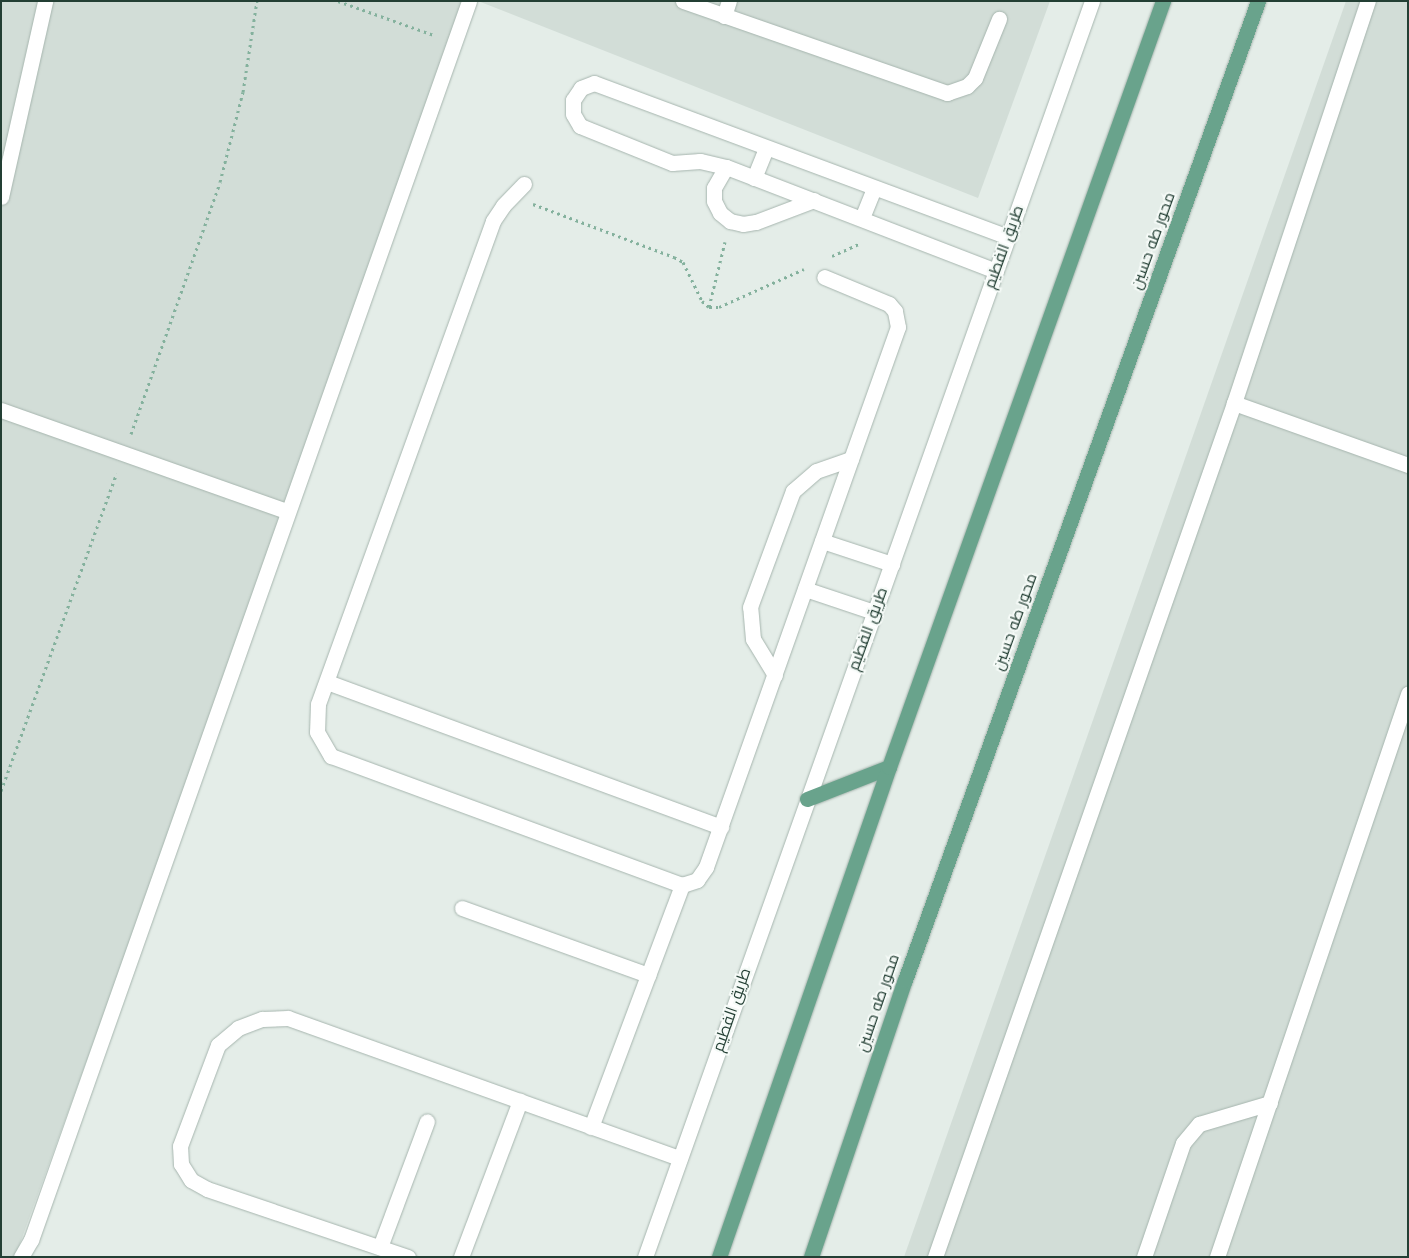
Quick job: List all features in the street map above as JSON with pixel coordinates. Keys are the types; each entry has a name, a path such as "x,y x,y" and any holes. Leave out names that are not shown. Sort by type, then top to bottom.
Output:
{"main road":[{"path":"719,1257 889,768 1163,1"},
{"name":"محور طه حسين","path":"811,1257 905,980 1258,1"},
{"path":"807,799 889,768"}],"street":[{"path":"1,197 45,1"},
{"path":"21,1257 31,1240 287,511 469,1"},
{"path":"683,1 727,8 947,92 967,86 975,78 999,19"},
{"name":"طريق الفطيم","path":"646,1257 807,799 1092,1"},
{"path":"935,1257 1234,403 1368,1"},
{"path":"996,271 726,167 700,161 672,163 580,126 573,114 573,100 581,88 594,83 874,189 1008,237"},
{"path":"754,178 766,148"},
{"path":"726,167 714,188 714,201 720,213 730,221 743,224 756,222 814,200"},
{"path":"524,184 493,221 326,682 316,718 322,745 331,756 682,885 697,880 706,867 722,827 898,319 889,304 824,277"},
{"path":"862,218 874,189"},
{"path":"1234,403 1408,465"},
{"path":"1,410 287,511"},
{"path":"775,675 753,639 750,607 793,491 816,471 851,459"},
{"path":"822,541 892,564"},
{"path":"805,589 874,612"},
{"path":"326,682 722,827"},
{"path":"1217,1257 1408,694"},
{"path":"592,1127 682,885"},
{"path":"462,908 648,975"},
{"path":"408,1257 207,1189 191,1180 181,1164 180,1146 218,1045 238,1028 262,1019 288,1018 680,1158"},
{"path":"462,1257 520,1102"},
{"path":"1144,1257 1183,1143 1199,1124 1270,1103"},
{"path":"380,1247 428,1121"}],"path":[{"path":"1,791 124,454 220,182 243,92 257,1"},
{"path":"338,1 455,42"},
{"path":"512,196 684,262 702,301 709,307 719,307 810,266"},
{"path":"709,307 730,221"},
{"path":"828,258 891,229"}],"shaded area":[{"path":"1,1 474,1 15,1257 1,1257"},
{"path":"478,1 1050,1 978,198"},
{"path":"1346,1 1408,1 1408,1257 904,1257"}]}
